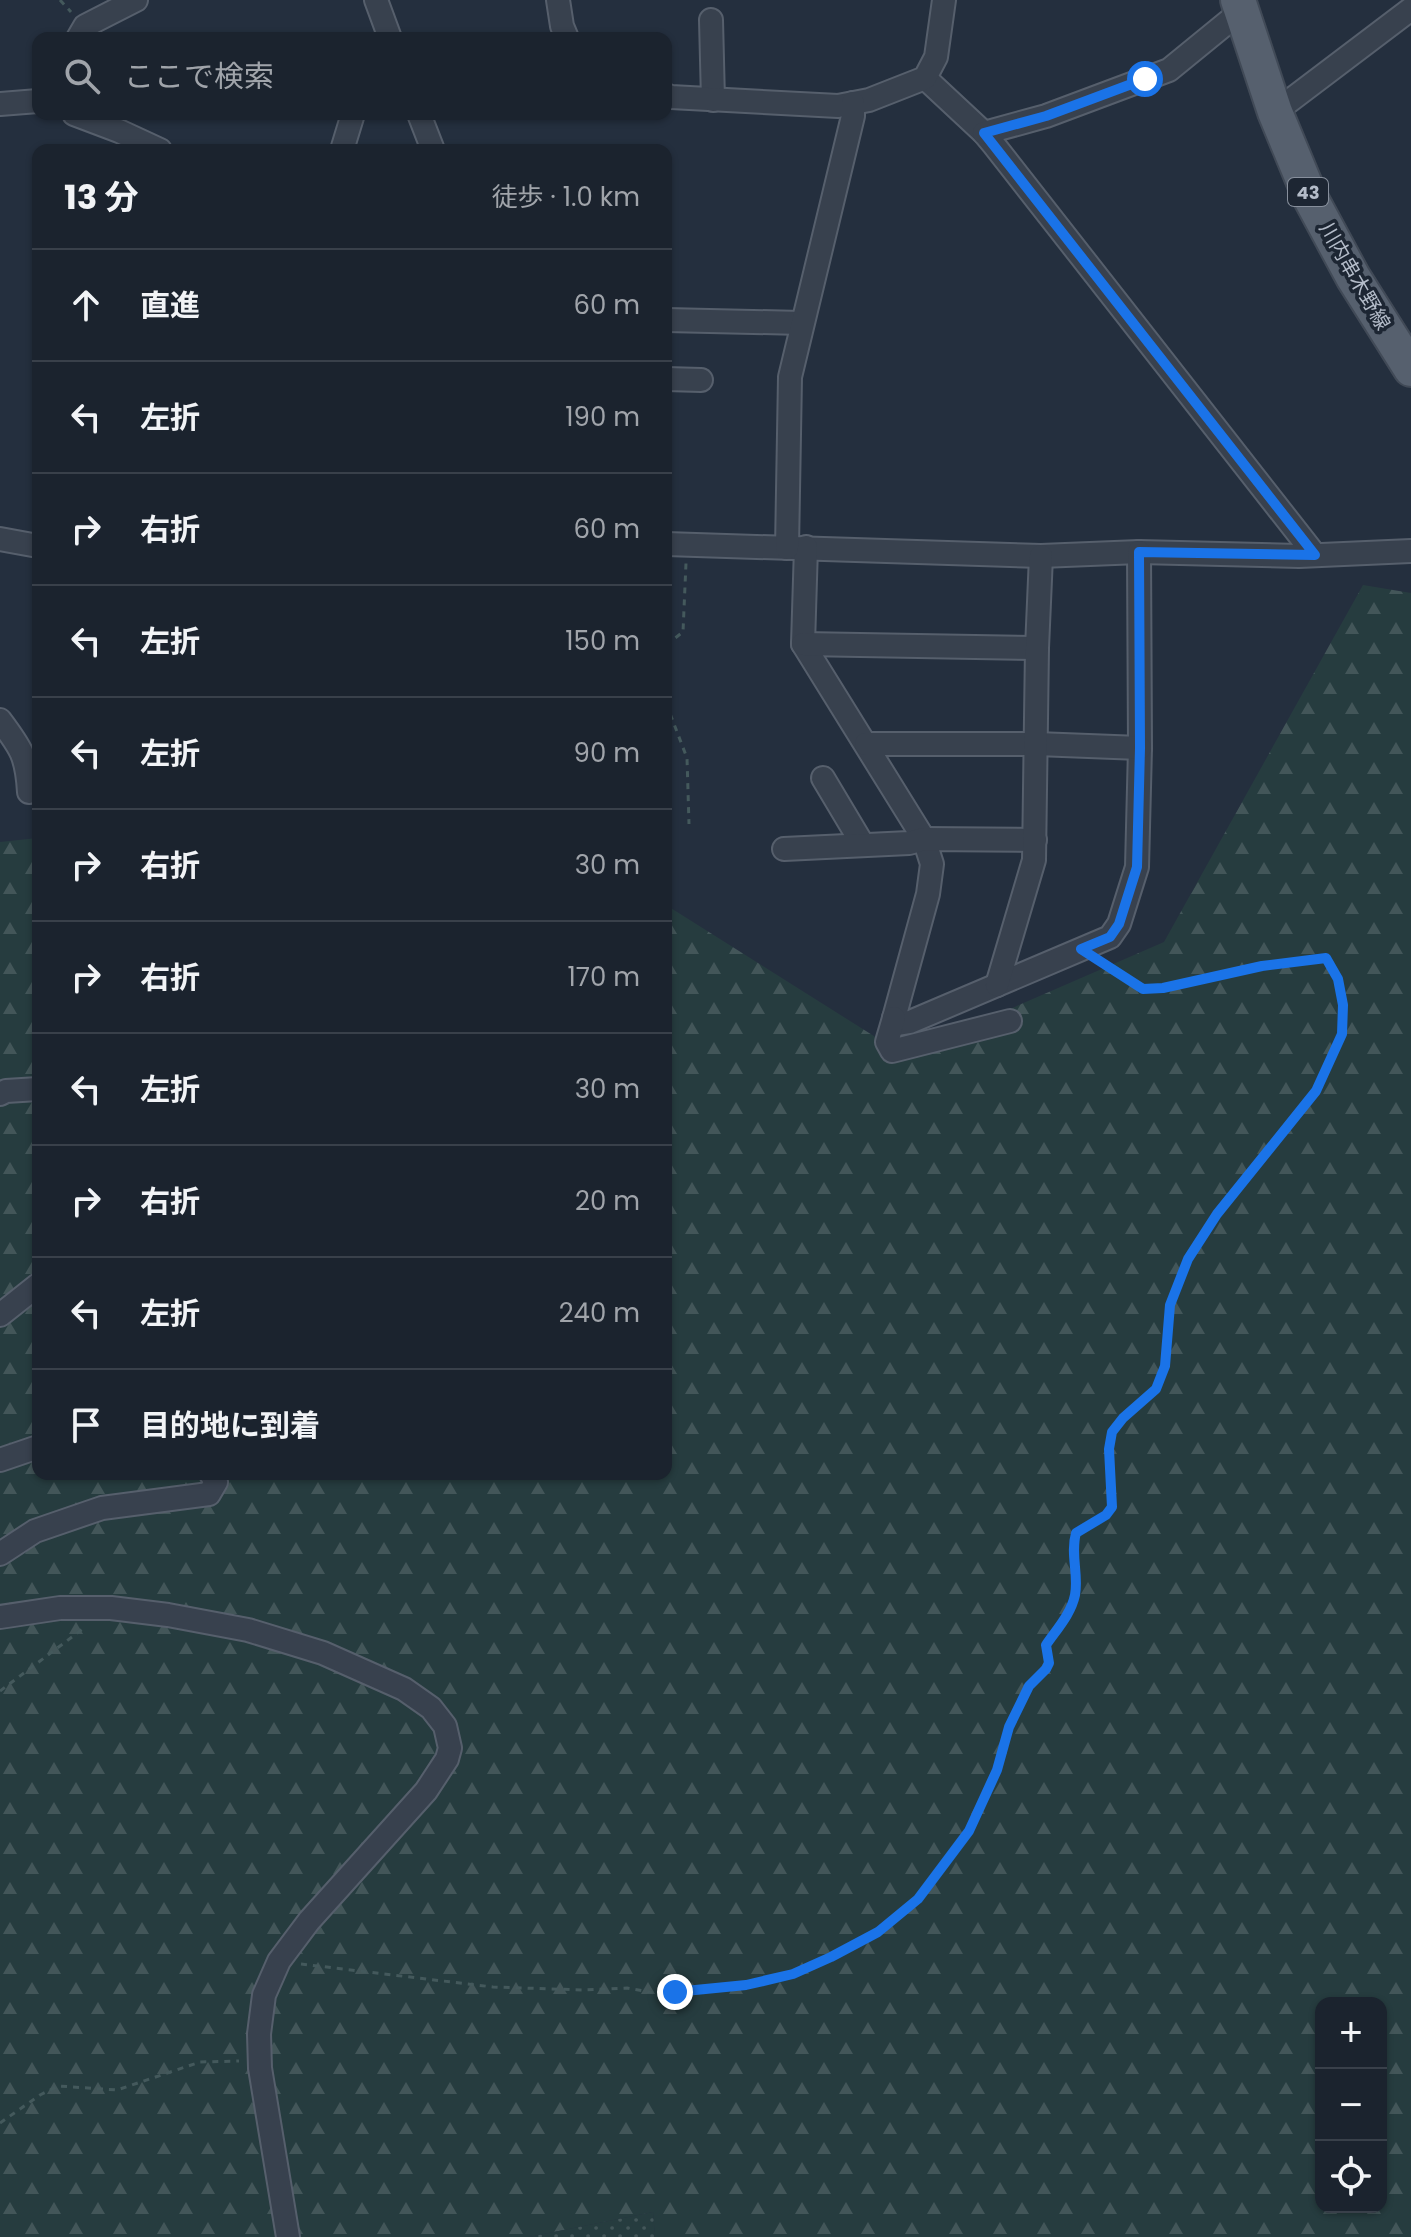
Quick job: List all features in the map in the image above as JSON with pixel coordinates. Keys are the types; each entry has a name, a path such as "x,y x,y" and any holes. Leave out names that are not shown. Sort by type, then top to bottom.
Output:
{"main road":[{"name":"川内串木野線","path":"1239,6 1275,112 1311,199 1353,277 1411,369"}],"street":[{"path":"82,32 85,26 136,0"},
{"path":"376,0 388,32"},
{"path":"558,0 564,32"},
{"path":"672,97 838,106 869,100 925,78 936,57 944,0"},
{"path":"984,133 1046,116 1169,70 1239,6"},
{"path":"1275,112 1407,7"},
{"path":"711,20 713,100"},
{"path":"925,78 984,133 1315,555"},
{"path":"0,104 32,101"},
{"path":"853,103 850,131 790,377 803,644 924,839 932,864 928,894 887,1042 892,1051 1010,1021"},
{"path":"90,120 147,144"},
{"path":"344,144 351,120"},
{"path":"421,120 431,144"},
{"path":"672,320 802,323"},
{"path":"672,379 701,380"},
{"path":"0,539 32,545"},
{"path":"676,544 1041,556 1139,552 1315,555 1411,551"},
{"path":"894,1018 898,1024 910,1022 1110,937 1119,924 1137,867 1139,552"},
{"path":"997,985 1034,860 1041,556"},
{"path":"803,644 1037,648"},
{"path":"0,720 18,745 28,767 29,792"},
{"path":"866,744 1037,744 1140,748"},
{"path":"823,778 863,845"},
{"path":"784,849 909,843 924,839 1035,840"},
{"path":"0,1094 32,1089"},
{"path":"0,1315 32,1290"},
{"path":"0,1460 32,1449"},
{"path":"0,1554 35,1531 102,1508 209,1494 215,1480"},
{"path":"0,1617 60,1608 111,1608 248,1630 323,1653 404,1689 431,1708 445,1726 450,1748 447,1759 426,1791 309,1921 279,1961 264,1995 259,2060 288,2237"}],"path":[{"path":"672,640 683,632 676,544"},
{"path":"672,719 687,758 689,824"},
{"path":"279,1961 493,1987 627,1988 655,1993 675,1992 746,1985 793,1974 878,1932 918,1899 969,1831 997,1770 1009,1727 1029,1686 1049,1663 1046,1645 1067,1615 1075,1594 1072,1546 1076,1533 1106,1515 1112,1507 1109,1449 1112,1432 1156,1389 1165,1366 1170,1305 1188,1259 1217,1214 1316,1091 1342,1034 1343,1005 1338,979 1326,958 1262,966 1163,988 1143,989 1081,949"},
{"path":"0,1691 111,1608"},
{"path":"0,2123 58,2086 117,2090 200,2062 259,2060"}],"green space":[{"path":"1363,585 1411,593 1411,2237 655,2237 653,2212 529,2237 0,2237 0,842 32,839 32,1480 672,1480 672,909 904,1055 1164,942"},
{"path":"653,2212 655,2237 529,2237"}],"route":[{"path":"675,1992 746,1985 793,1974 878,1932 918,1899 969,1831 997,1770 1009,1727 1029,1686 1049,1663 1046,1645 1067,1615 1075,1594 1072,1546 1076,1533 1106,1515 1112,1507 1109,1449 1112,1432 1156,1389 1165,1366 1170,1305 1188,1259 1217,1214 1316,1091 1342,1034 1343,1005 1338,979 1326,958 1262,966 1163,988 1143,989 1081,949 1110,937 1119,924 1137,867 1139,552 1315,555 984,133 1046,116 1145,79"}]}
